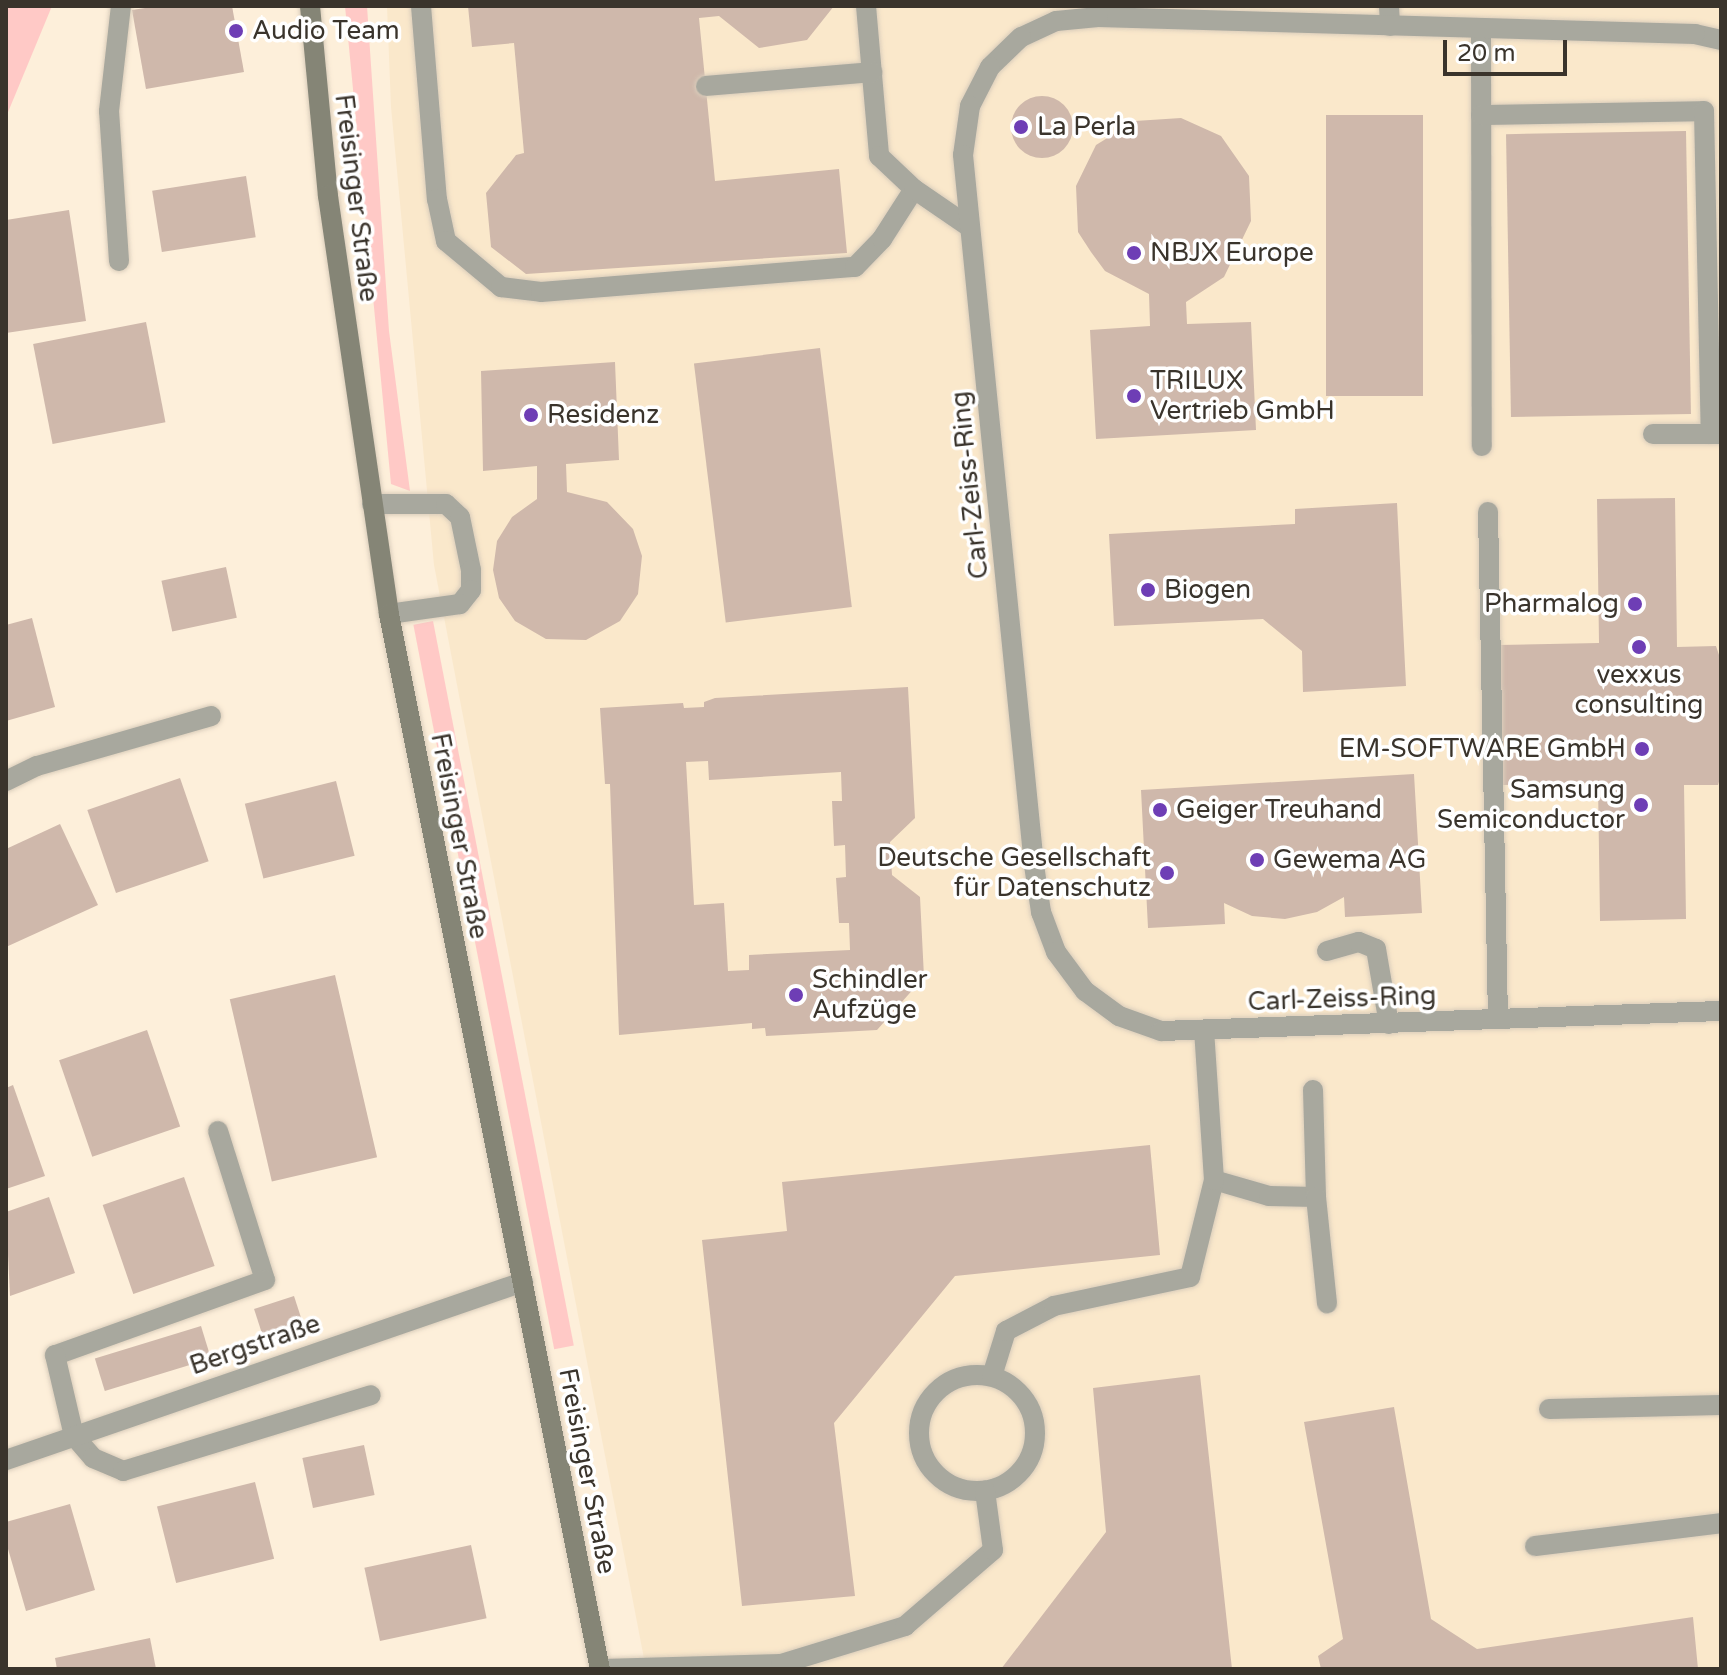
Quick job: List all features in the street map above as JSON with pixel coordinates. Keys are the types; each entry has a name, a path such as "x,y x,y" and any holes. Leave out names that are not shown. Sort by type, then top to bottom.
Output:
{"main road":[{"name":"Freisinger Straße","path":"310,6 328,196 389,614 601,1669"}],"street":[{"path":"119,261 109,111 121,6"},
{"path":"421,6 437,199 446,241 501,287 541,292 855,267 882,239 914,189"},
{"path":"866,6 879,156 914,189 968,226"},
{"name":"Carl-Zeiss-Ring","path":"1721,40 1695,34 1481,28 1390,16 1218,13 1070,20 1021,37 990,67 970,106 963,155 1041,912 1056,952 1085,991 1111,1010 1161,1031 1721,1011"},
{"path":"1481,28 1482,446"},
{"path":"706,86 872,72"},
{"path":"1481,115 1704,111 1716,434 1653,434"},
{"path":"372,504 446,504 460,517 471,570 471,590 460,604 389,614"},
{"path":"1488,512 1498,1019"},
{"path":"6,781 37,766 211,716"},
{"path":"1327,951 1359,942 1376,949 1389,1024"},
{"path":"992,1376 1006,1331 1054,1306 1190,1277 1214,1180 1204,1030"},
{"path":"1313,1090 1316,1197 1327,1303"},
{"path":"218,1131 265,1280 55,1355 74,1436 93,1458 123,1471 371,1395"},
{"path":"1214,1180 1269,1196 1316,1197"},
{"name":"Bergstraße","path":"6,1460 523,1282"},
{"path":"992,1376 1025,1399 1036,1437 1020,1473 985,1491 949,1485 923,1457 919,1439 924,1412 939,1388 956,1379 992,1376"},
{"path":"1549,1409 1721,1405"},
{"path":"601,1669 781,1664 905,1626 993,1550 985,1491"},
{"path":"1535,1546 1721,1523"}],"shaded area":[{"path":"6,6 52,6 6,117"},
{"path":"345,6 367,6 389,331 410,491 391,484"},
{"path":"387,6 1721,6 1721,1669 646,1669 434,565 391,107"},
{"path":"433,621 574,1345 554,1349 413,625"}],"building":[{"path":"158,6 232,6 244,72 146,89 132,10"},
{"path":"468,6 834,6 807,40 759,48 719,16 699,18 715,181 839,169 847,253 526,274 491,247 486,193 516,155 524,153 514,43 472,47"},
{"path":"1036,96 1048,96 1064,105 1071,115 1071,139 1064,149 1048,158 1036,158 1016,144 1011,133 1011,121 1025,101"},
{"path":"1326,115 1423,115 1423,396 1326,396"},
{"path":"1181,118 1221,136 1249,176 1251,221 1224,277 1186,302 1187,324 1251,322 1256,430 1096,439 1090,330 1150,326 1149,294 1105,271 1091,252 1078,232 1076,186 1096,145 1135,121"},
{"path":"1686,131 1691,414 1511,417 1506,134"},
{"path":"246,176 256,237 162,252 152,191"},
{"path":"69,210 86,321 6,333 6,220"},
{"path":"146,322 165,422 53,444 33,344"},
{"path":"820,348 852,607 726,623 694,363"},
{"path":"615,362 619,460 566,464 567,492 607,502 633,529 642,556 638,594 620,621 586,640 546,639 515,621 499,598 493,570 497,541 512,517 537,499 537,466 483,471 481,371"},
{"path":"1675,498 1677,647 1716,646 1721,661 1721,775 1718,785 1684,785 1686,919 1600,921 1598,783 1503,785 1500,645 1599,643 1597,499"},
{"path":"1397,503 1406,686 1303,692 1302,651 1263,619 1114,626 1109,534 1295,524 1295,509"},
{"path":"226,567 237,618 172,632 161,581"},
{"path":"32,618 55,707 6,721 6,625"},
{"path":"908,687 915,818 890,842 892,875 920,897 924,977 877,1030 766,1036 765,1028 752,1029 752,1023 619,1035 610,784 605,784 600,708 683,703 684,708 704,707 704,702 715,698","holes":["708,761 709,780 841,772 842,801 832,801 834,846 845,845 846,877 836,878 839,923 849,923 850,950 749,955 749,970 728,971 724,903 694,905 686,762"]},
{"path":"1414,774 1422,913 1345,917 1344,897 1317,912 1285,919 1252,916 1224,903 1225,924 1148,928 1141,790"},
{"path":"180,778 209,861 116,893 87,810"},
{"path":"336,781 355,856 263,878 245,804"},
{"path":"60,824 98,905 6,947 6,849"},
{"path":"335,975 377,1157 272,1182 230,999"},
{"path":"147,1030 180,1126 92,1157 59,1060"},
{"path":"13,1085 45,1176 6,1189 6,1088"},
{"path":"1150,1145 1160,1255 955,1276 834,1423 855,1596 742,1606 702,1240 787,1231 782,1182"},
{"path":"184,1177 215,1266 133,1294 103,1205"},
{"path":"49,1197 75,1273 10,1296 6,1212"},
{"path":"294,1296 304,1326 264,1339 254,1309"},
{"path":"201,1326 211,1359 105,1391 95,1358"},
{"path":"1200,1375 1232,1669 1001,1669 1106,1532 1093,1388"},
{"path":"1394,1407 1431,1619 1477,1649 1693,1617 1698,1669 1321,1669 1318,1656 1343,1639 1304,1422"},
{"path":"364,1445 375,1495 313,1508 302,1458"},
{"path":"255,1482 274,1559 176,1583 157,1506"},
{"path":"70,1504 95,1590 26,1611 6,1542 6,1522"},
{"path":"471,1545 487,1618 380,1641 364,1568"},
{"path":"150,1638 156,1669 57,1669 55,1658"}],"place":[{"name":"Audio Team","path":"236,31"},
{"name":"La Perla","path":"1021,127"},
{"name":"NBJX Europe","path":"1134,253"},
{"name":"TRILUX Vertrieb GmbH","path":"1134,396"},
{"name":"Residenz","path":"531,415"},
{"name":"Biogen","path":"1148,590"},
{"name":"Pharmalog","path":"1635,604"},
{"name":"vexxus consulting","path":"1639,647"},
{"name":"EM-SOFTWARE GmbH","path":"1642,749"},
{"name":"Samsung Semiconductor","path":"1641,805"},
{"name":"Geiger Treuhand","path":"1160,810"},
{"name":"Gewema AG","path":"1257,860"},
{"name":"Deutsche Gesellschaft für Datenschutz","path":"1167,873"},
{"name":"Schindler Aufzüge","path":"796,995"}]}
